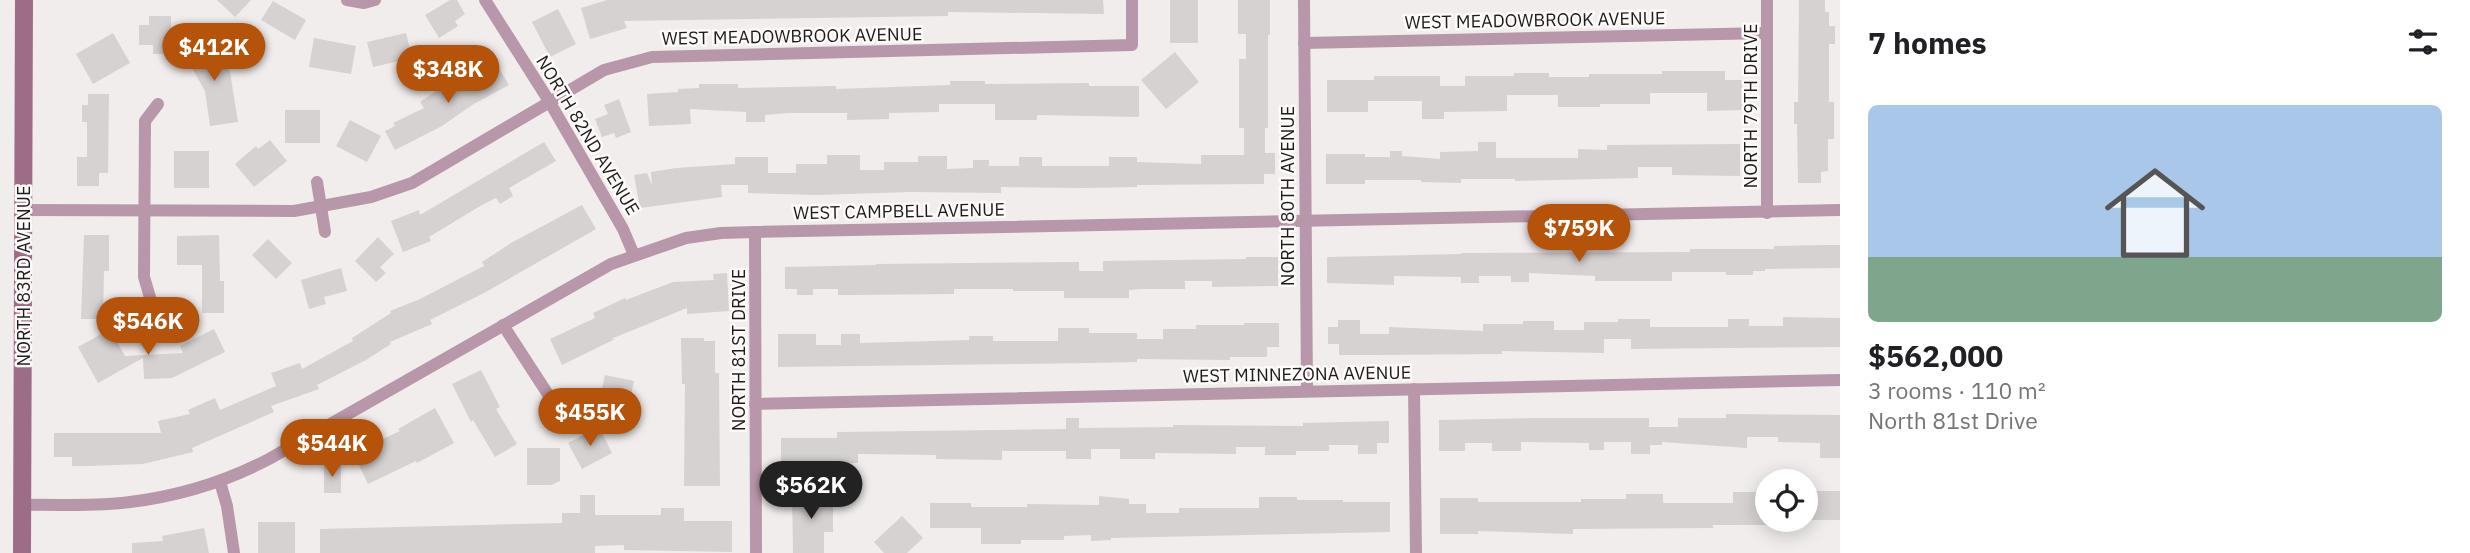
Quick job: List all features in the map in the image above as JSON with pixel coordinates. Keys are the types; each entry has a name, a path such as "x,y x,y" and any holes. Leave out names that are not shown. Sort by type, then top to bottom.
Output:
{"main road":[{"name":"NORTH 83RD AVENUE","path":"22,553 24,0"}],"street":[{"path":"346,0 364,3 375,0"},
{"name":"NORTH 82ND AVENUE","path":"485,0 549,101 623,229 635,255"},
{"name":"WEST MEADOWBROOK AVENUE","path":"23,211 294,211 321,208 371,197 412,183 446,166 604,70 652,57 1132,45 1132,0"},
{"name":"NORTH 80TH AVENUE","path":"1304,0 1307,391"},
{"name":"NORTH 79TH DRIVE","path":"1767,0 1767,213"},
{"name":"WEST MEADOWBROOK AVENUE","path":"1304,43 1767,33"},
{"path":"152,304 144,276 145,121 158,104"},
{"path":"317,182 325,232"},
{"name":"WEST CAMPBELL AVENUE","path":"22,505 129,502 220,482 269,459 611,264 686,238 755,232 1840,210"},
{"name":"NORTH 81ST DRIVE","path":"755,232 756,553"},
{"path":"503,324 553,402"},
{"name":"WEST MINNEZONA AVENUE","path":"755,404 1840,380"},
{"path":"1414,389 1416,553"},
{"path":"220,482 227,506 234,553"}],"building":[{"path":"217,0 251,0 235,17"},
{"path":"450,0 457,0 465,14 455,21 458,26 439,38 425,15"},
{"path":"607,0 1103,0 1104,14 948,12 948,16 624,21 627,28 590,39 581,8"},
{"path":"1170,0 1198,0 1198,43 1170,43"},
{"path":"1238,0 1270,0 1268,128 1265,128 1265,153 1275,153 1275,174 1264,174 1264,184 1001,187 1001,193 817,195 748,193 748,185 721,185 722,197 640,208 634,175 647,173 652,185 651,172 735,164 735,157 768,157 768,173 796,173 796,164 827,164 827,155 860,155 860,170 884,170 884,162 918,162 918,156 947,156 947,169 973,168 973,160 989,160 989,166 1019,166 1019,157 1042,157 1042,166 1109,166 1109,157 1137,157 1137,162 1201,164 1201,155 1244,155 1244,128 1239,128 1239,59 1246,59 1246,34 1238,34"},
{"path":"1799,0 1825,0 1825,12 1829,12 1829,26 1835,26 1835,44 1829,44 1829,102 1834,102 1834,139 1828,139 1828,171 1821,172 1821,183 1798,183 1794,102 1798,102"},
{"path":"273,1 306,20 295,40 261,20"},
{"path":"558,9 576,44 550,57 532,22"},
{"path":"149,16 171,16 171,54 153,54 153,45 139,45 139,25 149,25"},
{"path":"113,33 130,63 93,84 76,54"},
{"path":"406,33 412,58 373,67 367,42"},
{"path":"314,38 356,46 351,74 309,67"},
{"path":"212,39 230,72 238,122 210,126 205,91 184,54"},
{"path":"1175,52 1199,82 1166,109 1141,80"},
{"path":"485,60 490,69 497,65 509,85 472,105 442,126 395,150 385,131 395,126 393,123 424,108 420,102 442,87 449,96 467,83 462,73"},
{"path":"1662,71 1725,71 1725,80 1742,80 1743,110 1707,111 1707,93 1650,93 1650,104 1600,104 1600,107 1558,107 1558,95 1507,95 1507,111 1444,112 1444,119 1422,119 1422,101 1368,101 1368,112 1327,112 1327,80 1374,80 1374,76 1440,76 1440,86 1465,86 1465,76 1549,73 1549,77 1589,77 1589,74 1662,74"},
{"path":"950,81 1139,86 1139,117 1037,115 1037,120 995,120 995,104 939,104 939,112 889,113 889,119 847,120 847,113 788,113 765,115 765,122 746,122 746,112 690,109 691,124 649,126 647,94 699,88 699,84 738,84 738,88 836,86 836,89 950,85"},
{"path":"88,94 109,94 108,173 99,173 99,186 77,186 77,157 87,157 87,122 82,122 82,105 88,105"},
{"path":"619,99 631,132 616,138 614,133 602,137 595,119 608,114 604,105"},
{"path":"285,110 320,110 320,143 285,143"},
{"path":"350,120 381,136 367,162 336,146"},
{"path":"270,140 287,161 254,187 235,164 256,146 258,149"},
{"path":"544,142 556,161 509,188 513,196 500,204 496,198 482,205 429,237 431,241 403,252 391,221 419,210 420,215"},
{"path":"1478,142 1496,142 1496,158 1578,158 1578,149 1607,150 1607,145 1740,144 1740,176 1672,175 1672,167 1638,167 1638,178 1515,181 1461,179 1461,183 1365,180 1365,184 1326,184 1326,154 1390,157 1390,151 1402,151 1402,156 1440,159 1440,152 1478,151"},
{"path":"174,151 209,151 209,188 174,188"},
{"path":"582,205 596,229 484,293 430,320 432,324 390,342 391,344 366,360 317,385 319,389 271,406 274,412 192,448 193,452 143,464 89,466 72,466 72,457 54,457 54,433 161,433 158,421 190,414 188,410 215,398 220,410 276,386 271,373 300,363 302,369 353,341 352,338 391,313 390,311 420,299 484,266 482,262 511,243"},
{"path":"84,235 109,235 109,271 104,271 103,319 81,319"},
{"path":"219,235 224,313 202,313 202,265 177,265 177,236"},
{"path":"378,237 394,254 380,267 386,273 376,282 355,261"},
{"path":"268,239 292,263 276,279 252,255"},
{"path":"1840,245 1840,268 1765,269 1753,271 1753,275 1672,272 1672,281 1595,281 1595,276 1529,273 1529,282 1511,282 1511,276 1479,276 1479,283 1461,283 1461,277 1394,276 1394,285 1327,283 1327,257 1461,253 1690,252 1690,249 1774,249 1774,246"},
{"path":"1278,257 1278,286 1212,287 1212,281 1185,281 1185,289 1129,290 1129,298 1064,298 1064,291 1013,289 954,289 954,294 838,295 838,289 813,289 813,295 797,295 797,289 785,289 785,267 1079,262 1079,271 1103,271 1103,261"},
{"path":"341,268 347,291 324,297 326,304 309,309 301,280"},
{"path":"727,273 729,311 687,314 687,308 611,339 615,339 562,365 550,339 595,318 593,313 625,298 626,300 673,282 714,280 713,274"},
{"path":"1783,317 1840,318 1840,347 1631,349 1631,339 1604,339 1604,353 1502,351 1502,354 1339,355 1339,344 1328,344 1328,327 1338,327 1338,320 1360,320 1360,334 1389,334 1389,327 1483,331 1483,324 1523,324 1523,321 1554,321 1554,330 1584,330 1584,322 1618,322 1618,319 1650,319 1650,327 1728,327 1728,319 1749,319 1749,326 1783,326"},
{"path":"1279,323 1279,347 1267,347 1267,357 1230,357 1230,360 1137,359 1137,362 778,367 778,334 816,334 816,345 841,345 841,334 860,334 860,343 969,340 969,336 993,336 993,341 1058,341 1058,328 1089,328 1089,333 1137,333 1137,339 1163,339 1163,329 1196,329 1196,325"},
{"path":"110,329 125,356 183,353 180,346 214,329 225,352 172,378 144,379 143,358 98,383 78,347"},
{"path":"681,338 715,341 715,373 719,373 720,486 684,486 685,384 682,384"},
{"path":"481,370 500,407 496,409 517,444 495,457 473,420 471,422 452,384"},
{"path":"605,375 634,381 625,422 596,416"},
{"path":"435,408 454,443 417,463 416,461 368,484 353,453 400,431 398,429"},
{"path":"1726,414 1840,415 1840,458 1820,458 1820,443 1778,442 1778,437 1747,437 1747,448 1662,442 1662,445 1650,445 1650,454 1631,454 1631,442 1604,442 1604,450 1589,450 1589,443 1521,442 1521,451 1492,451 1492,443 1465,443 1465,451 1439,451 1439,420 1649,418 1649,427 1678,427 1678,418 1726,418"},
{"path":"1066,418 1079,418 1079,428 1173,425 1303,426 1303,423 1389,421 1389,443 1377,443 1377,454 1358,454 1358,445 1329,445 1329,451 1296,451 1296,455 1265,455 1265,447 1236,447 1236,454 1155,453 1155,459 1120,459 1120,449 1091,449 1091,459 1066,459 1066,451 1002,451 1002,460 936,459 936,455 858,454 858,463 781,465 781,438 837,438 837,432 1066,429"},
{"path":"599,427 612,453 582,469 568,443"},
{"path":"527,448 560,448 560,481 551,485 527,485"},
{"path":"324,464 341,464 341,493 324,493"},
{"path":"1818,491 1840,491 1840,520 1818,520"},
{"path":"792,492 833,492 833,532 824,532 824,553 793,553"},
{"path":"1733,492 1755,492 1755,525 1573,529 1573,534 1478,531 1478,534 1440,534 1440,498 1478,498 1478,502 1581,502 1581,499 1626,499 1626,494 1663,494 1663,503 1733,503"},
{"path":"580,495 595,495 595,515 661,515 661,508 684,508 684,521 732,521 732,552 624,550 624,545 595,546 595,553 320,553 320,529 562,523 562,513 580,513"},
{"path":"1099,496 1129,499 1129,504 1146,504 1146,513 1179,513 1179,508 1259,508 1259,497 1390,502 1390,532 1111,538 1091,541 1091,535 1064,536 1064,540 1021,540 1021,544 981,544 981,528 930,528 930,503 971,503 971,507 1027,507 1027,504 1099,505"},
{"path":"902,516 923,538 907,553 884,553 874,542"},
{"path":"258,522 295,522 295,553 258,553"},
{"path":"204,528 209,553 132,553 132,543 163,541 162,536"}]}
